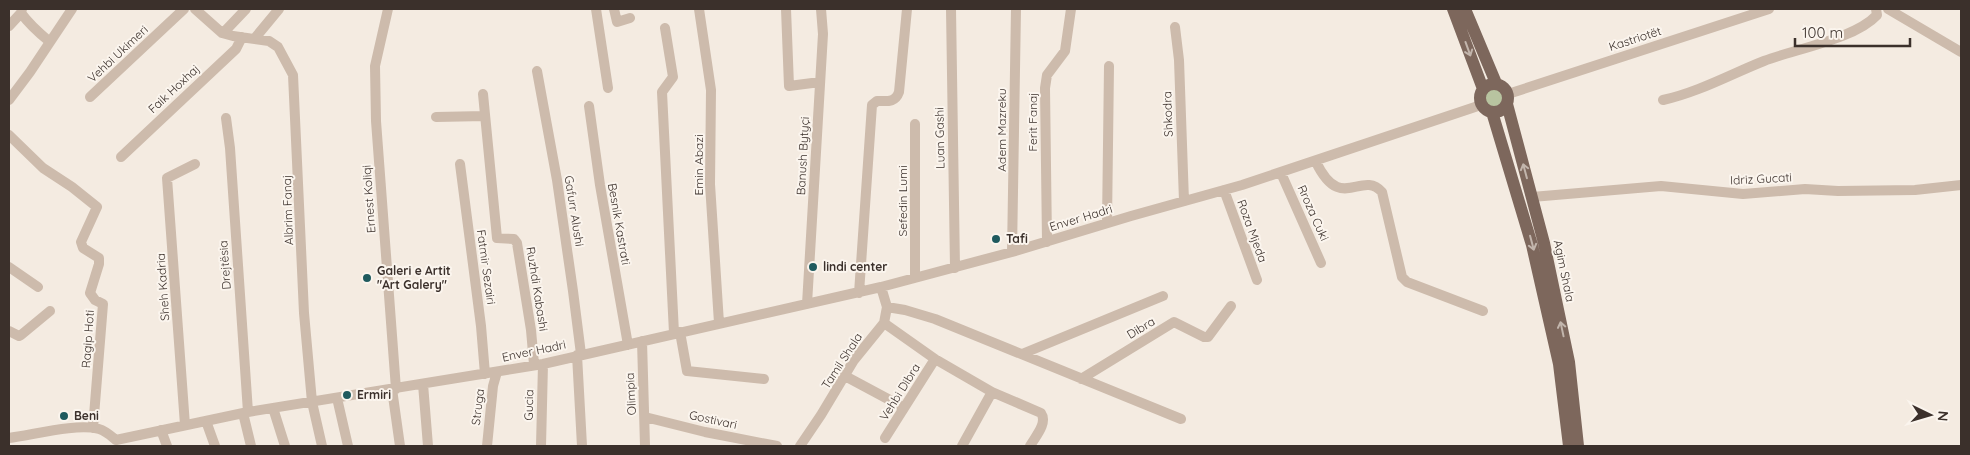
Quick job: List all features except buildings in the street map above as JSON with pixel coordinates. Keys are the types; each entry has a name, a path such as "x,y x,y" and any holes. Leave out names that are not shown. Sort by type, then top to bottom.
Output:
{"main road":[{"path":"1453,9 1483,89"},
{"path":"1465,9 1496,84"},
{"path":"1489,84 1496,84 1503,86 1508,99 1502,110 1492,112 1484,108 1480,99 1483,89 1489,84"},
{"name":"Agim Shala","path":"1508,99 1544,243 1568,362 1578,446"},
{"name":"Agim Shala","path":"1492,112 1534,254 1559,364 1569,446"}],"street":[{"path":"9,100 72,9"},
{"name":"Vehbi Ukimeri","path":"90,97 184,9"},
{"path":"195,9 222,33 246,9"},
{"path":"254,38 279,9"},
{"name":"Ernest Koliqi","path":"388,9 375,66 376,122 394,389"},
{"path":"596,9 605,57 608,88"},
{"path":"614,9 617,22 630,18"},
{"name":"Emin Abazi","path":"699,9 711,90 710,184 719,323"},
{"path":"786,9 789,86 820,82"},
{"name":"Banush Bytyçi","path":"806,304 823,34 821,9"},
{"path":"859,292 872,105 877,101 892,101 897,98 907,9"},
{"name":"Luan Gashi","path":"950,9 955,268"},
{"name":"Adem Mazreku","path":"1012,252 1016,9"},
{"name":"Ferit Fanaj","path":"1047,242 1046,76 1064,51 1071,9"},
{"name":"Kastriotët","path":"1508,99 1769,9"},
{"path":"1663,100 1726,78 1764,61 1849,33 1870,22 1877,15 1876,9"},
{"path":"1888,9 1961,52"},
{"path":"9,26 21,11 37,31 50,42"},
{"name":"Shkodra","path":"1175,27 1179,60 1184,201"},
{"path":"665,28 672,78 662,92 677,332 687,371 764,379"},
{"name":"Albrim Fanaj","path":"222,33 269,41 278,47 293,75 304,313 312,402"},
{"name":"Faik Hoxhaj","path":"121,158 236,49 242,37"},
{"path":"1107,223 1109,66"},
{"name":"Gafurr Alushi","path":"537,71 559,199 579,355 582,446"},
{"name":"Ruzhdi Kabashi","path":"482,94 497,238 514,238 518,243 538,364"},
{"name":"Enver Hadri","path":"114,443 162,430 245,412 538,364 881,288 1047,242 1281,173 1481,104"},
{"name":"Besnik Kastrati","path":"589,106 600,185 628,344"},
{"path":"436,117 485,116"},
{"name":"Drejtësia","path":"226,118 245,412 251,446"},
{"name":"Sefedin Lumi","path":"915,124 915,278"},
{"name":"Ragip Hoti","path":"9,135 43,168 72,187 97,207 81,242 83,248 98,258 90,293 95,300 103,304 93,428"},
{"path":"1316,162 1331,185 1336,188 1369,185 1378,187 1382,192 1402,277 1407,282 1483,311"},
{"name":"Sheh Kadria","path":"185,425 168,178 195,164"},
{"name":"Fatmir Sezairi","path":"460,164 481,326 485,374"},
{"name":"Rroza Cuki","path":"1281,173 1321,263"},
{"name":"Idriz Gucati","path":"1532,197 1661,186 1744,194 1805,189 1838,191 1915,190 1961,185"},
{"name":"Roza Mjeda","path":"1224,190 1257,280"},
{"path":"9,267 38,287"},
{"name":"Tamil Shala","path":"803,445 845,376 868,342 884,323 887,307 881,288"},
{"name":"Dibra","path":"1022,354 1164,296"},
{"name":"Dibra","path":"1081,378 1174,322 1204,337 1208,337 1232,306"},
{"path":"887,307 935,319 1180,420"},
{"path":"9,331 19,336 50,311"},
{"name":"Vehbi Dibra","path":"884,323 935,359 992,392 1041,414 1044,417 1044,422 1030,446"},
{"name":"Olimpia","path":"642,341 645,446"},
{"name":"Vehbi Dibra","path":"885,438 935,359"},
{"name":"Gucia","path":"538,364 541,446"},
{"name":"Struga","path":"487,446 493,386 497,372"},
{"path":"845,376 901,406"},
{"path":"423,384 428,446"},
{"path":"394,389 400,446"},
{"path":"962,446 992,392"},
{"path":"337,398 348,446"},
{"path":"312,402 322,446"},
{"path":"274,408 285,446"},
{"name":"Gostivari","path":"645,417 705,432 777,446"},
{"path":"206,421 214,446"},
{"path":"11,440 73,428 93,428 106,432 114,443"},
{"path":"162,430 166,446"}],"green space":[{"path":"1490,88 1498,88 1504,94 1504,102 1498,108 1490,108 1484,102 1484,94"}],"place":[{"name":"Tafi","path":"996,239"},
{"name":"lindi center","path":"813,267"},
{"name":"Galeri e Artit \"Art Galery\"","path":"367,278"},
{"name":"Ermiri","path":"347,395"},
{"name":"Beni","path":"64,416"}]}
